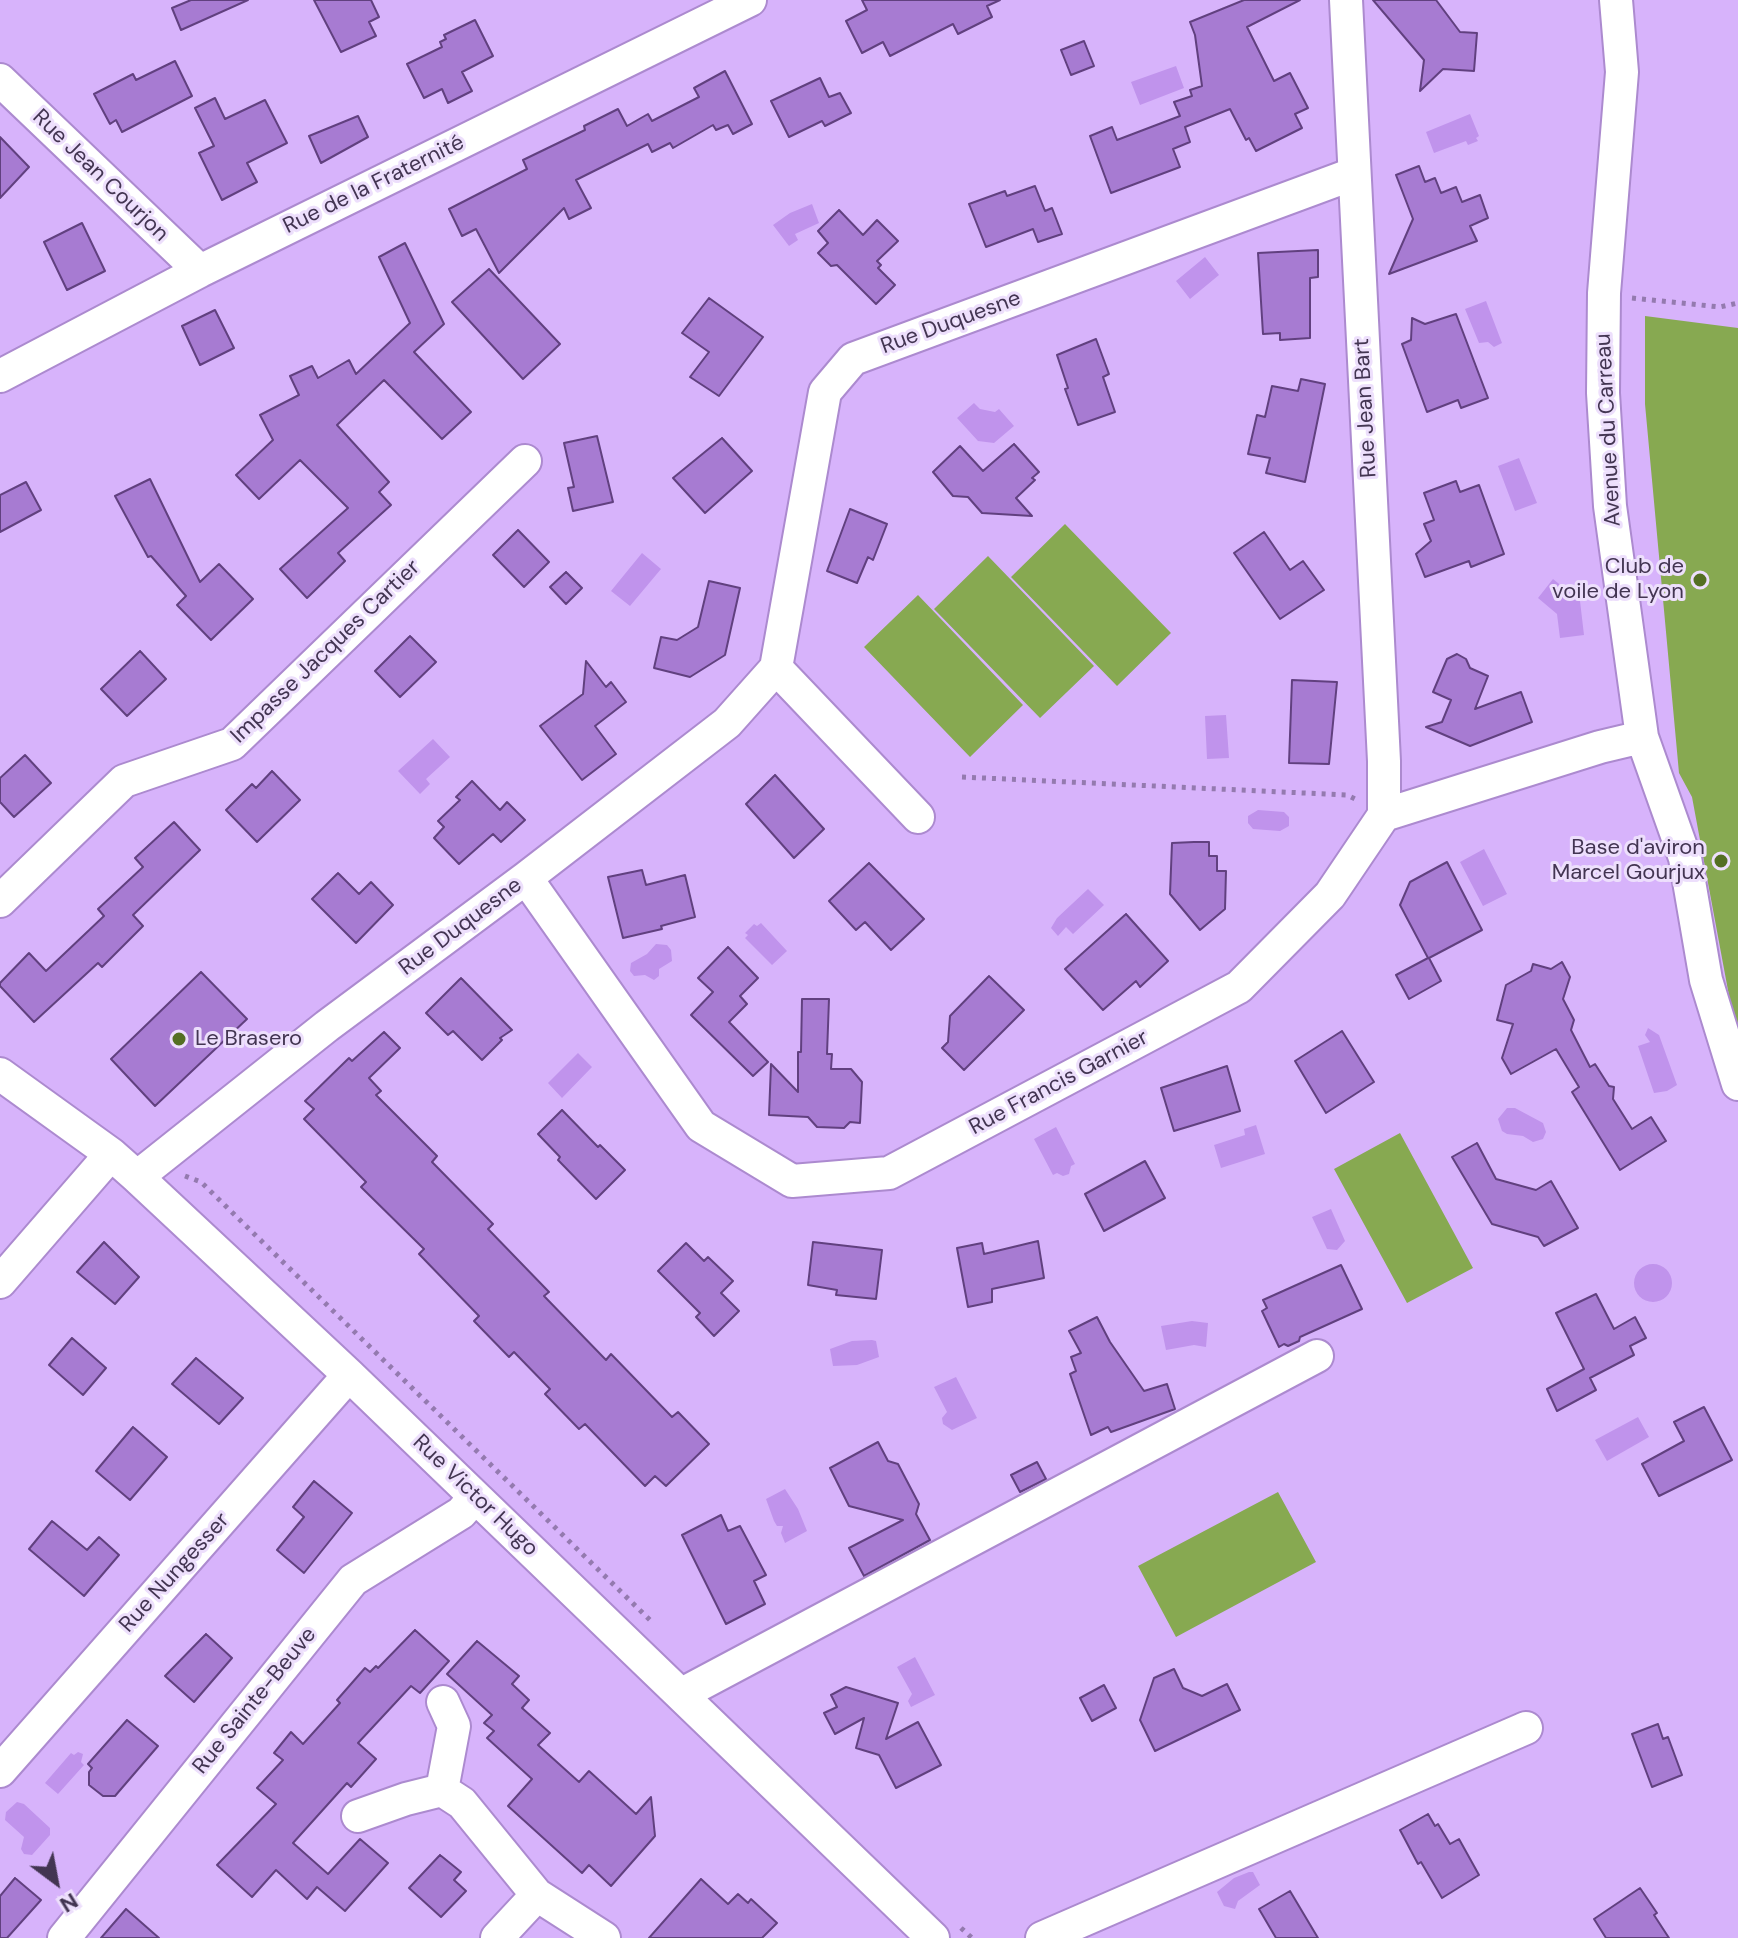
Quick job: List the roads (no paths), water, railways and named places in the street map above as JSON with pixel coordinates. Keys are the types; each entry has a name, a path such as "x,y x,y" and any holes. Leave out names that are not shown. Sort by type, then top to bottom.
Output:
{"street":[{"name":"Rue de la Fraternité","path":"0,376 200,271 750,0"},
{"name":"Rue Jean Bart","path":"1346,0 1384,761 1384,815"},
{"name":"Avenue du Carreau","path":"1616,0 1622,72 1604,293 1603,393 1610,506 1642,737 1685,858 1706,980 1738,1084"},
{"name":"Rue Jean Courjon","path":"0,80 200,271"},
{"name":"Rue Duquesne","path":"137,1177 327,1026 727,723 776,668 825,392 853,359 1353,174"},
{"name":"Impasse Jacques Cartier","path":"0,901 124,781 232,744 525,461"},
{"path":"776,668 918,817"},
{"path":"1384,815 1600,747 1642,737"},
{"name":"Rue Francis Garnier","path":"526,878 701,1126 792,1181 889,1173 1239,987 1330,895 1384,815"},
{"name":"Rue Victor Hugo","path":"0,1074 111,1154 137,1177 349,1375 933,1938"},
{"path":"0,1282 111,1154"},
{"path":"682,1694 1317,1356"},
{"name":"Rue Nungesser","path":"0,1771 349,1375"},
{"name":"Rue Sainte-Beuve","path":"64,1938 353,1580 461,1513 475,1497"},
{"path":"442,1790 454,1726 443,1702"},
{"path":"1042,1938 1526,1728"},
{"path":"358,1816 442,1790 462,1803 537,1895 604,1938"},
{"path":"497,1938 537,1895"}],"place":[{"name":"Club de voile de Lyon","path":"1700,580"},
{"name":"Base d'aviron Marcel Gourjux","path":"1721,861"},
{"name":"Le Brasero","path":"179,1039"}]}
